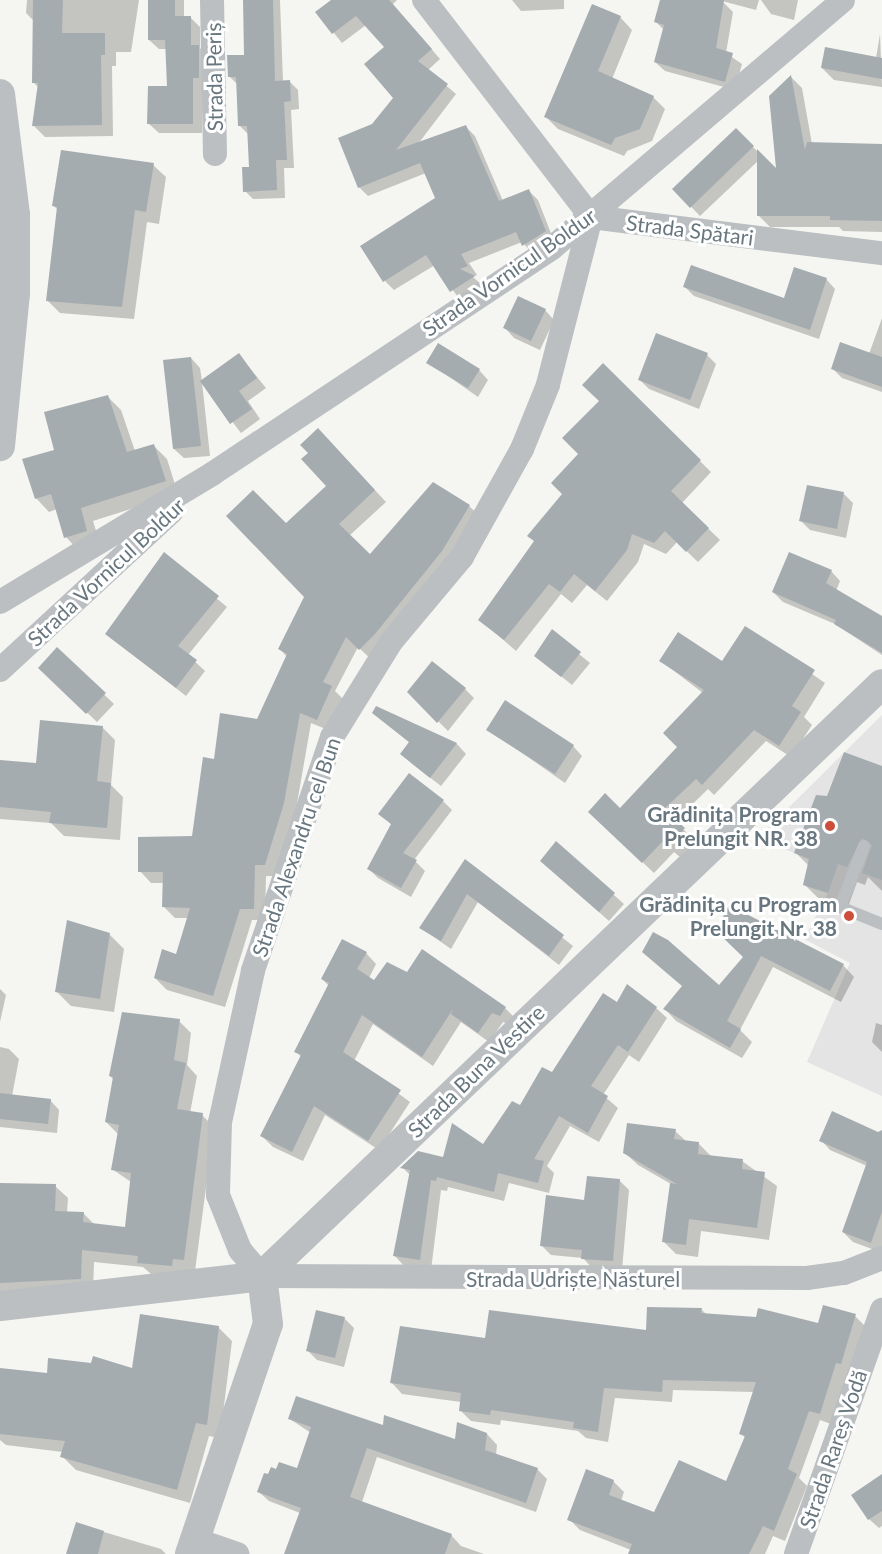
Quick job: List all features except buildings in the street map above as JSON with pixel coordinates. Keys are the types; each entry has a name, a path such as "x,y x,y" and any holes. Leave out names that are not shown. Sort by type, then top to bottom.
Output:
{"street":[{"name":"Strada Periș","path":"212,0 215,154"},
{"path":"424,0 591,217"},
{"name":"Strada Vornicul Boldur","path":"0,602 212,474 508,277 591,217 843,0"},
{"path":"0,94 15,215 15,293 0,446"},
{"name":"Strada Spătari","path":"591,217 882,253"},
{"name":"Strada Alexandru cel Bun","path":"262,1276 240,1250 217,1185 220,1122 253,971 332,737 391,642 462,557 522,449 548,385 591,217"},
{"name":"Strada Vornicul Boldur","path":"0,670 212,474"},
{"name":"Strada Buna Vestire","path":"262,1276 882,684"},
{"name":"Strada Udriște Năsturel","path":"262,1276 807,1278 844,1273 882,1258"},
{"path":"0,1306 262,1276 268,1324 192,1546 237,1554"},
{"name":"Strada Rareș Vodă","path":"804,1548 882,1310"}],"lane":[{"path":"864,846 840,907 882,924"}],"shaded area":[{"name":"Grădinița cu Program Prelungit Nr. 38","path":"882,715 882,1096 807,1062 850,963 804,939 828,893 803,885 809,859 758,838"}],"place":[{"name":"Grădinița Program Prelungit NR. 38","path":"830,826"},
{"name":"Grădinița cu Program Prelungit Nr. 38","path":"849,916"}]}
